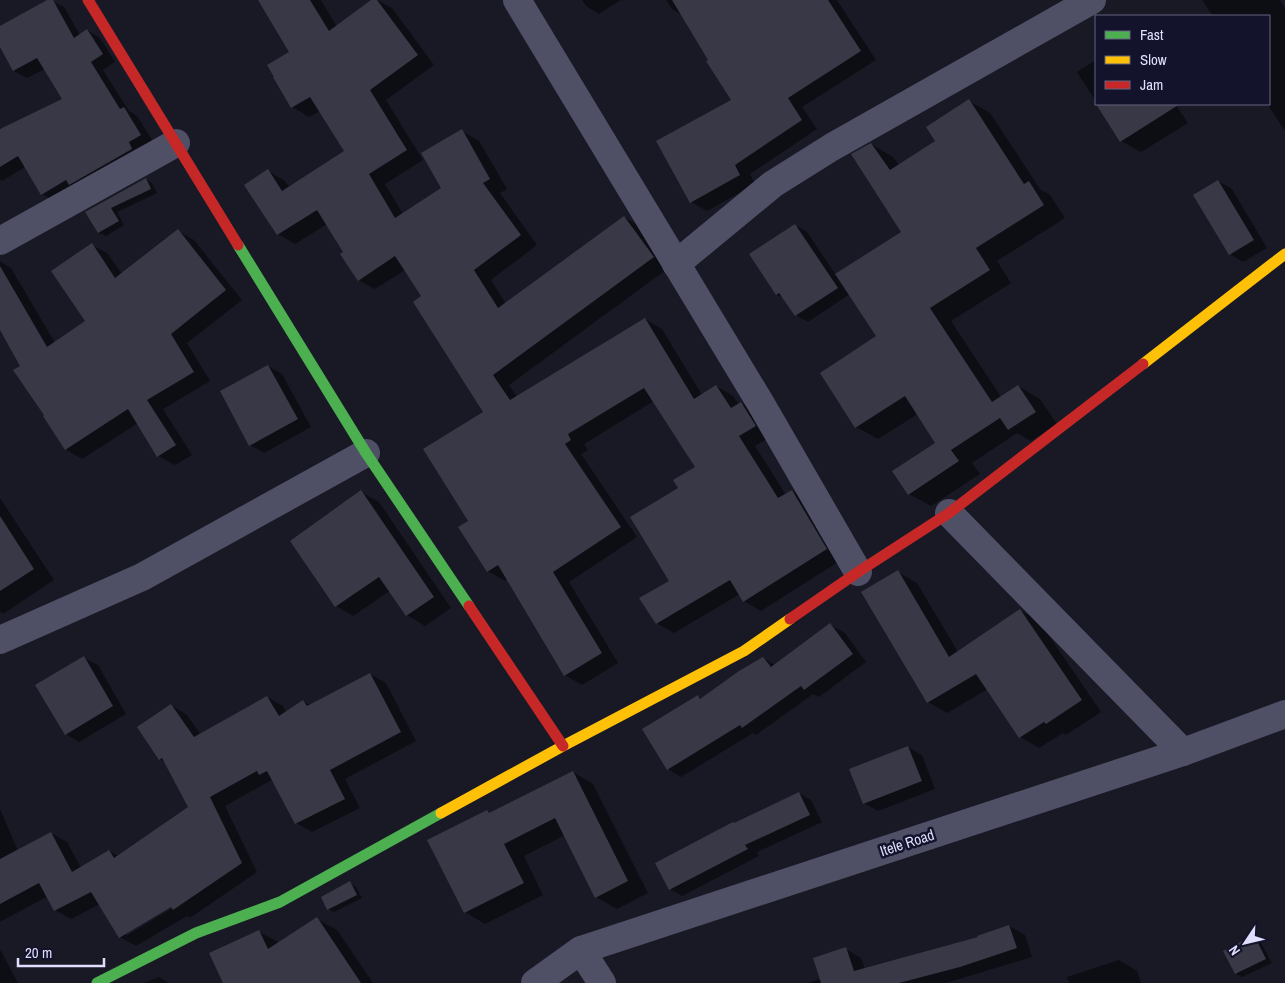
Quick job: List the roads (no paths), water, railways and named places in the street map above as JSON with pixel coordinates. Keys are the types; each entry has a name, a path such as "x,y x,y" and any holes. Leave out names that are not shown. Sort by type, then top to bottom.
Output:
{"street":[{"path":"88,0 366,453 563,746"},
{"path":"517,0 761,404 858,572"},
{"path":"676,264 773,184 832,147 1092,0"},
{"path":"0,241 176,142"},
{"path":"97,983 196,933 280,902 563,746 744,651 858,572 949,513 1285,254"},
{"path":"0,640 142,577 366,453"},
{"path":"949,513 1183,752"},
{"name":"Itele Road","path":"535,983 581,950 1183,752 1285,714"},
{"path":"581,950 602,983"}]}
